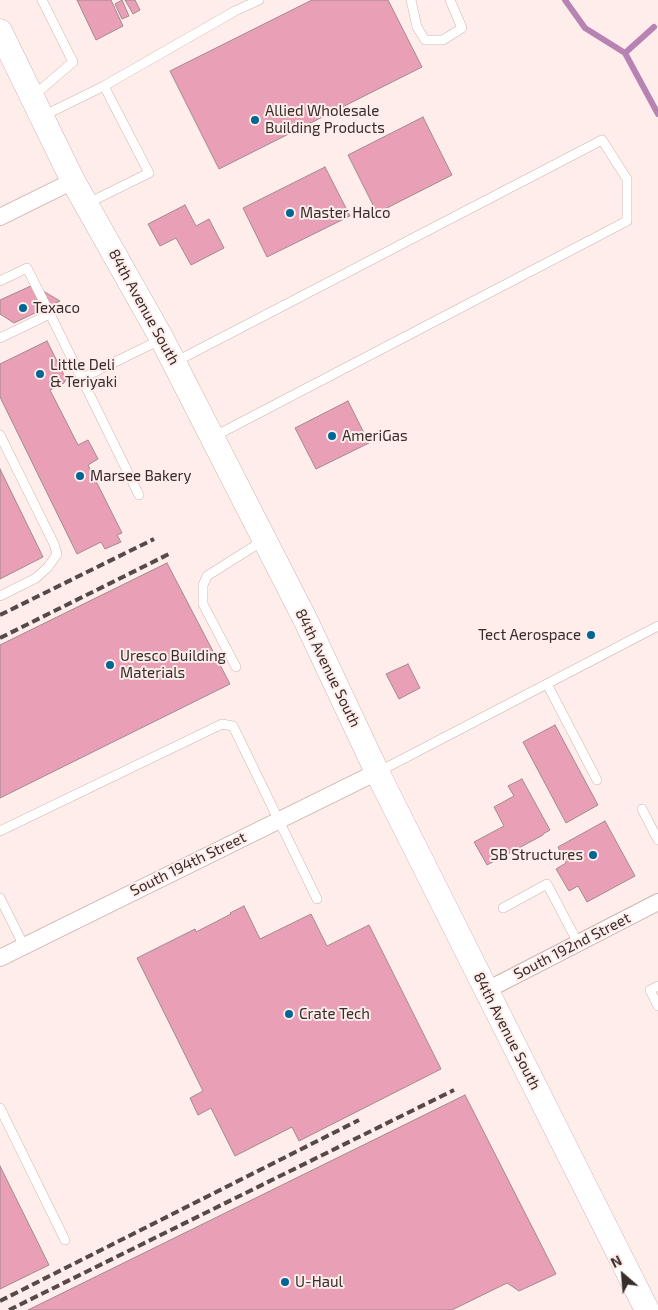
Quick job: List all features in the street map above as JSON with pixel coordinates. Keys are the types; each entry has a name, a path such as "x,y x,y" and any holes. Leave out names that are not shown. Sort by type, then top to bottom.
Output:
{"main road":[{"name":"84th Avenue South","path":"0,31 72,181 162,339 306,621 377,772 647,1310"}],"street":[{"path":"0,217 72,181"},
{"name":"South 194th Street","path":"0,958 377,772"},
{"name":"South 192nd Street","path":"487,990 658,902"}],"lane":[{"path":"37,107 73,62 42,0"},
{"path":"37,107 104,86 235,11 259,0"},
{"path":"411,0 417,27 425,40 443,40 462,28 450,0"},
{"path":"86,204 148,172 104,86"},
{"path":"174,362 602,140 627,179 627,221 212,437"},
{"path":"0,281 27,268 140,495"},
{"path":"0,338 50,314"},
{"path":"82,378 162,339"},
{"path":"0,435 54,544 56,554 48,567 36,578 0,596"},
{"path":"236,667 204,604 202,585 207,576 265,540"},
{"path":"377,772 658,626"},
{"path":"547,684 597,780"},
{"path":"0,831 222,724 233,726 317,899"},
{"path":"642,810 658,840"},
{"path":"503,908 547,884 578,943"},
{"path":"0,898 24,946"},
{"path":"658,986 650,990 658,1006"},
{"path":"0,1108 65,1240"}],"building":[{"path":"77,0 111,0 123,26 96,40"},
{"path":"122,0 129,16 122,19 115,4"},
{"path":"125,0 135,0 140,10 133,14"},
{"name":"Allied Wholesale Building Products","path":"312,0 388,0 422,67 219,169 170,71"},
{"path":"423,117 452,175 377,213 348,155"},
{"path":"325,167 350,216 267,257 243,208"},
{"path":"185,205 196,226 209,219 224,248 191,265 176,238 160,246 148,224"},
{"name":"Texaco","path":"33,285 60,301 14,323 0,314 0,300"},
{"path":"47,341 66,379 64,383 50,390 78,445 88,440 98,459 88,465 122,533 117,535 121,542 105,549 101,542 77,554 0,397 0,364"},
{"name":"AmeriGas","path":"348,401 369,443 316,469 295,428"},
{"path":"0,469 43,557 0,579"},
{"name":"Uresco Building Materials","path":"167,563 230,684 0,798 0,645"},
{"path":"408,664 420,688 399,699 386,674"},
{"path":"555,725 598,805 566,823 523,742"},
{"path":"522,779 550,830 487,865 474,842 504,826 494,807 514,796 508,786"},
{"name":"SB Structures","path":"605,821 635,876 587,902 578,886 569,891 556,869 566,863 558,847"},
{"name":"Crate Tech","path":"244,906 260,939 311,914 327,946 369,925 441,1069 299,1141 292,1127 235,1156 211,1108 198,1115 190,1098 203,1091 137,958 195,929 196,932"},
{"path":"465,1095 556,1274 519,1291 507,1283 452,1310 28,1310"},
{"path":"0,1166 49,1265 0,1289"}],"waterway":[{"path":"565,0 585,28 625,53 658,114"},
{"path":"625,53 654,27"}],"railway":[{"path":"0,615 154,539"},
{"path":"0,638 169,554"},
{"path":"9,1310 454,1090"},
{"path":"0,1301 359,1120"}],"place":[{"name":"Allied Wholesale Building Products","path":"255,120"},
{"name":"Master Halco","path":"290,213"},
{"name":"Texaco","path":"23,308"},
{"name":"Little Deli & Teriyaki","path":"40,374"},
{"name":"AmeriGas","path":"332,436"},
{"name":"Marsee Bakery","path":"80,476"},
{"name":"Tect Aerospace","path":"591,635"},
{"name":"Uresco Building Materials","path":"110,665"},
{"name":"SB Structures","path":"593,855"},
{"name":"Crate Tech","path":"289,1014"},
{"name":"U-Haul","path":"285,1282"}]}
